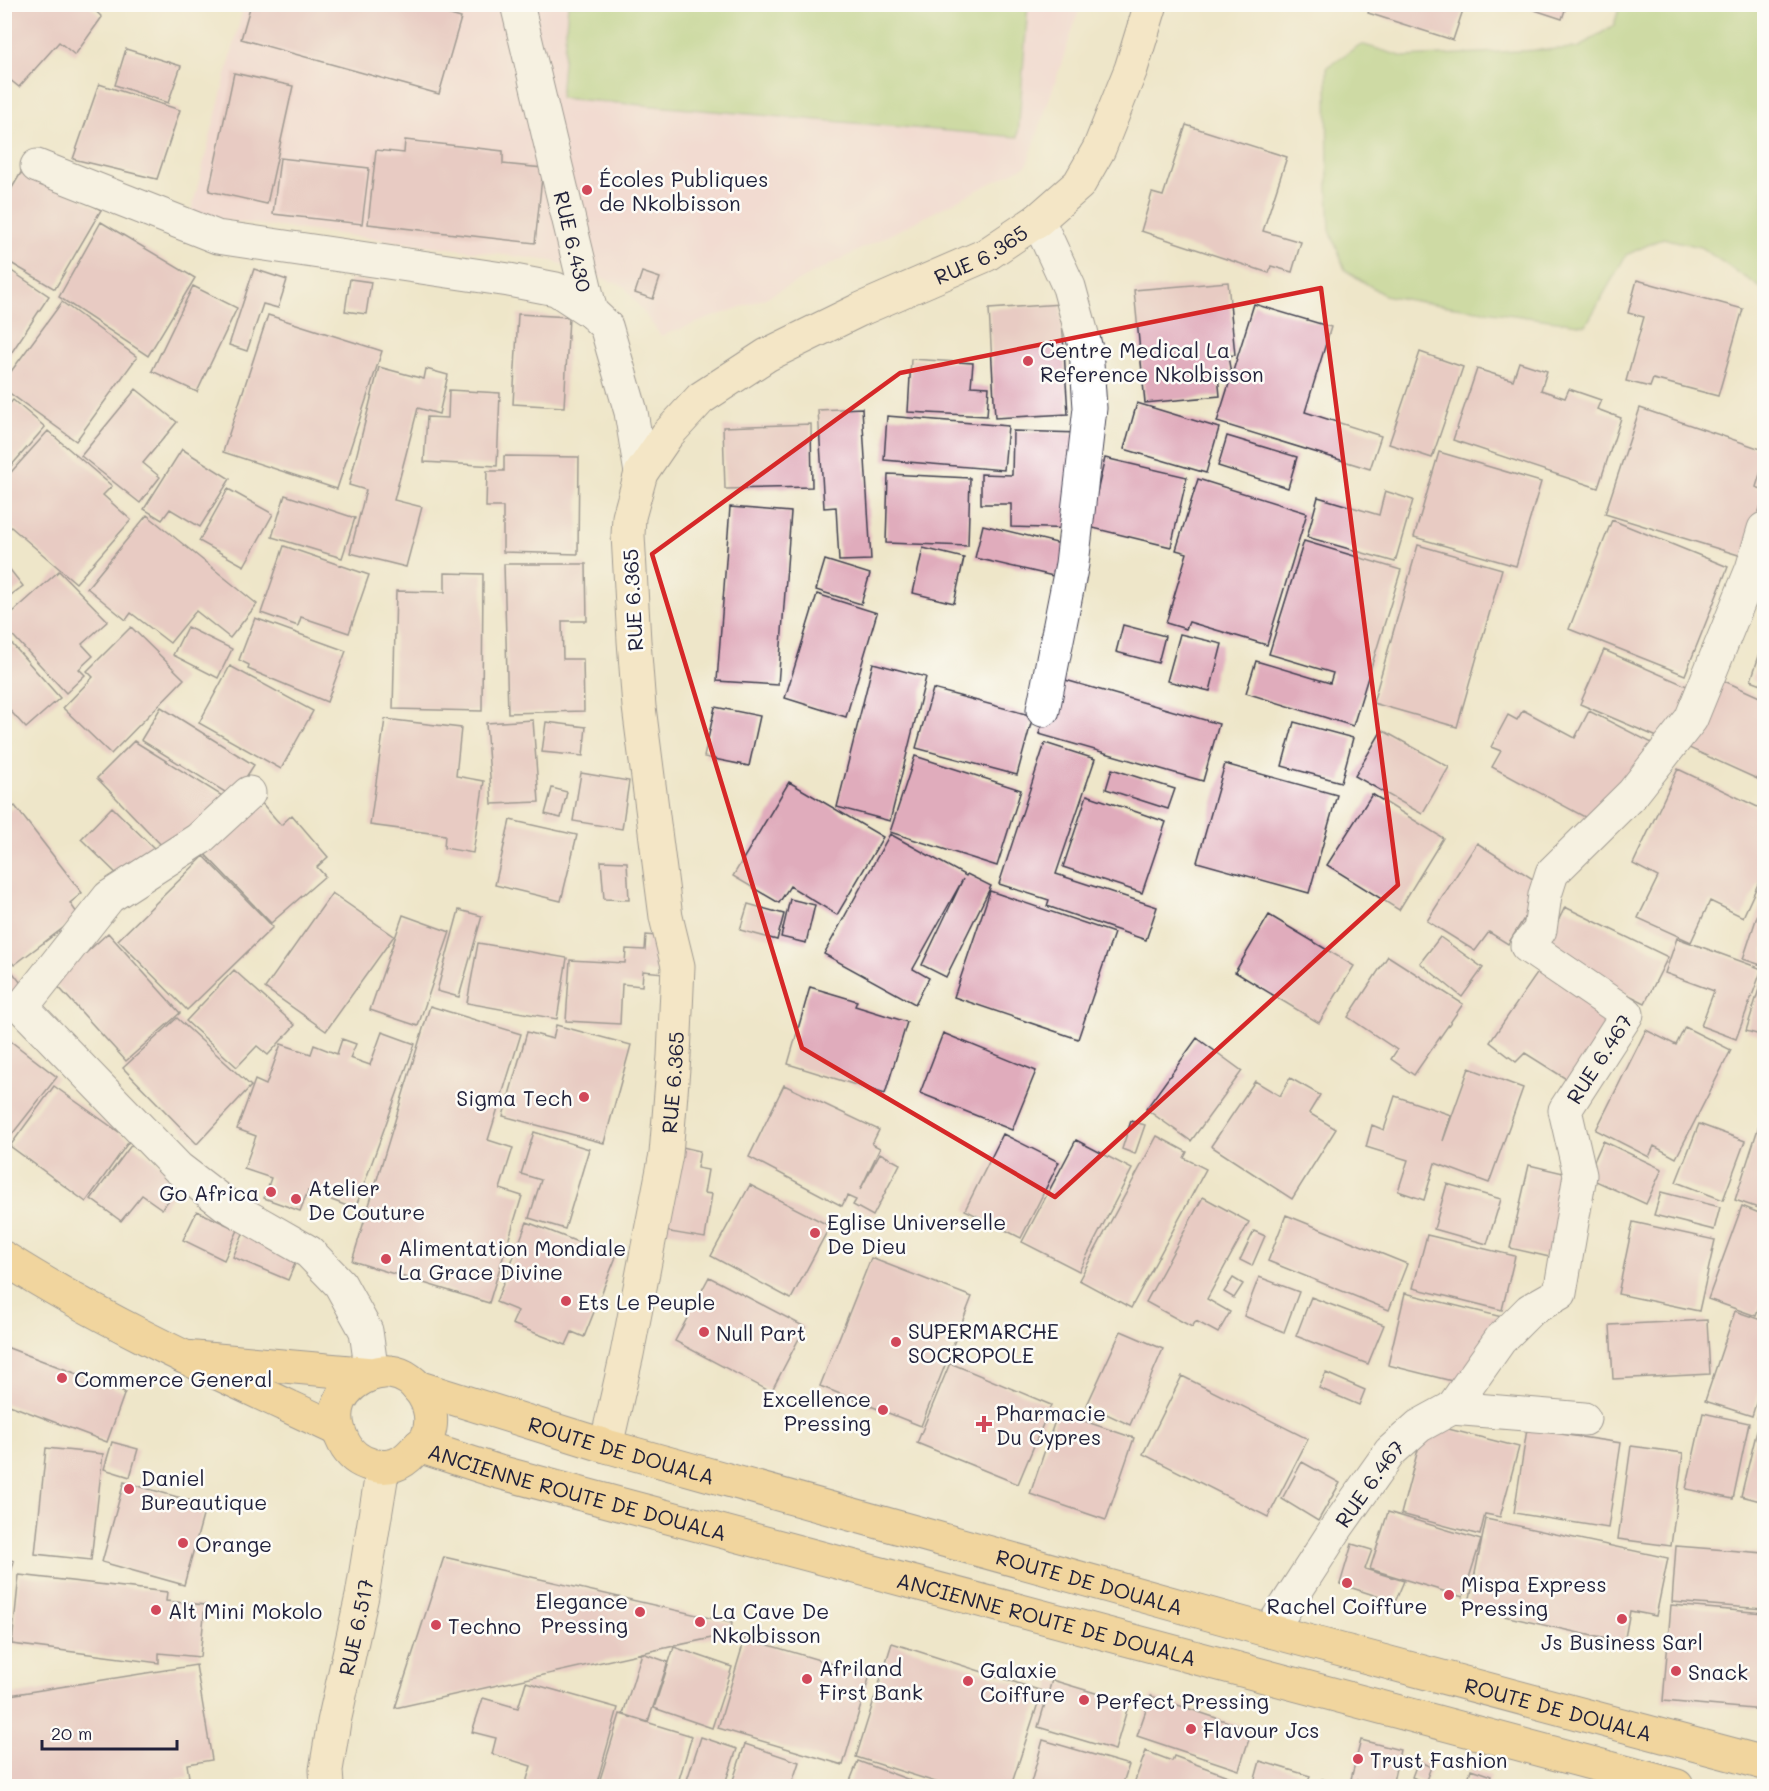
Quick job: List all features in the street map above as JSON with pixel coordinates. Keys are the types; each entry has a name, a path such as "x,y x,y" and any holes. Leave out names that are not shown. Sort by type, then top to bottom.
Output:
{"main road":[{"name":"ROUTE DE DOUALA","path":"4,1258 38,1280 183,1357 372,1374 390,1372 406,1377 417,1387 606,1446 1270,1631 1764,1763"},
{"path":"183,1357 337,1429"},
{"path":"372,1374 358,1379 348,1388 340,1401 336,1414 337,1429 348,1451 363,1463 383,1467 402,1464 428,1437 430,1410 417,1387"},
{"name":"ANCIENNE ROUTE DE DOUALA","path":"419,1446 510,1474 1677,1786"}],"street":[{"name":"RUE 6.430","path":"517,4 591,312 606,326 631,412 641,473"},
{"name":"RUE 6.365","path":"606,1446 627,1354 666,1154 678,966 665,906 639,707 634,641 628,535 629,517 641,473 668,435 701,398 767,355 859,310 986,255 1038,220 1079,184 1100,149 1131,69 1151,4"},
{"path":"37,166 218,237 556,289 591,312"},
{"path":"1038,220 1072,297 1086,348 1090,408 1072,564 1043,711"},
{"name":"RUE 6.467","path":"1270,1631 1390,1452 1419,1426 1452,1408 1500,1340 1530,1310 1560,1293 1580,1175 1565,1110 1627,1014 1527,946 1540,930 1545,896 1552,873 1633,793 1692,718 1752,569 1764,529"},
{"path":"249,793 199,839 109,897 22,1007 178,1168 225,1204 309,1252 339,1284 366,1331 372,1374"},
{"path":"1452,1408 1584,1419"},
{"name":"RUE 6.517","path":"327,1786 326,1770 334,1722 362,1596 383,1467"}],"highlighted area":[{"path":"1321,288 1398,885 1055,1197 802,1048 652,554 900,373"}],"shaded area":[{"name":"Écoles Publiques de Nkolbisson","path":"244,5 1081,5 1027,165 763,299 661,336 624,286 553,261 190,216"}],"green space":[{"path":"568,5 1028,5 1018,137 560,98"},
{"path":"1620,5 1764,5 1764,290 1700,247 1663,238 1626,255 1586,325 1384,295 1345,270 1330,230 1327,67 1361,44 1404,57 1578,48 1614,25"}],"building":[{"path":"4,4 88,4 102,17 75,55 59,42 19,87 4,75"},
{"path":"251,4 412,4 461,18 439,94 241,39"},
{"path":"1371,4 1465,4 1453,40 1368,13"},
{"path":"1516,4 1567,4 1562,19"},
{"path":"126,49 181,66 168,103 115,85"},
{"path":"234,73 293,86 267,204 209,191"},
{"path":"99,84 180,110 157,179 73,159"},
{"path":"1186,125 1287,157 1263,231 1301,242 1292,272 1271,266 1269,273 1141,231 1152,193 1163,196"},
{"path":"405,140 503,151 503,164 543,168 535,243 368,224 376,150 404,153"},
{"path":"280,158 369,168 362,224 273,214"},
{"path":"25,166 101,210 55,289 4,259 4,196 6,198"},
{"path":"101,222 195,278 148,356 59,297"},
{"path":"4,266 49,296 4,364"},
{"path":"254,269 287,280 278,308 263,304 247,351 229,345"},
{"path":"642,272 660,278 653,299 635,293"},
{"path":"350,279 371,282 366,314 345,311"},
{"path":"1637,280 1743,309 1718,396 1653,379 1650,387 1626,381 1644,317 1628,313"},
{"path":"1228,282 1235,355 1228,356 1231,374 1218,375 1220,396 1145,403 1134,290"},
{"path":"193,286 237,308 197,392 152,371"},
{"path":"62,302 137,357 76,441 4,389 4,381"},
{"name":"Centre Medical La Reference Nkolbisson","path":"1061,304 1068,414 995,418 989,309"},
{"path":"1254,304 1331,327 1305,412 1381,436 1370,469 1217,422"},
{"path":"518,314 569,317 564,407 513,404"},
{"path":"268,315 382,351 337,489 223,452"},
{"path":"1420,352 1463,367 1432,458 1389,444"},
{"path":"911,359 973,363 971,386 989,387 987,416 908,412"},
{"path":"1519,362 1547,371 1541,390 1565,398 1569,389 1601,400 1597,409 1621,418 1598,488 1453,440 1477,369 1513,380"},
{"path":"379,367 424,379 426,369 448,375 439,414 418,408 394,500 422,507 406,567 350,553 366,490 349,485"},
{"path":"136,389 177,422 143,463 160,477 140,503 81,456"},
{"path":"449,390 500,393 497,466 424,462 427,417 448,418"},
{"path":"13,400 45,427 4,474 4,410"},
{"path":"1137,403 1219,428 1206,473 1124,449"},
{"path":"862,408 871,560 839,561 836,507 824,508 818,410"},
{"path":"1640,408 1764,450 1764,461 1756,487 1764,490 1764,495 1745,557 1605,514"},
{"path":"887,416 1008,426 1004,470 884,460"},
{"path":"811,424 812,487 725,489 723,427"},
{"path":"48,431 112,486 103,495 131,520 76,583 4,521 4,480"},
{"path":"1013,431 1081,433 1079,529 1011,527 1011,504 981,504 981,474 1012,475"},
{"path":"1227,436 1297,457 1288,488 1218,466"},
{"path":"182,449 230,479 200,527 170,509 162,520 144,509"},
{"path":"1439,452 1541,482 1516,566 1414,537"},
{"path":"504,456 579,457 578,554 503,552 503,507 486,507 487,471 504,471"},
{"path":"1105,458 1187,477 1171,547 1089,527"},
{"path":"888,474 970,478 968,546 886,543"},
{"path":"1198,479 1307,513 1267,645 1189,622 1186,629 1166,623 1187,553 1176,550"},
{"path":"228,489 273,514 244,566 199,541"},
{"path":"1385,491 1413,500 1395,562 1307,537 1318,497 1379,515"},
{"path":"285,495 355,518 342,558 272,537"},
{"path":"730,507 791,512 778,685 717,681"},
{"path":"147,515 257,604 230,638 196,611 170,643 131,613 126,620 87,588"},
{"path":"1612,520 1728,567 1685,675 1569,629"},
{"path":"983,525 1069,546 1062,578 975,558"},
{"path":"1304,541 1401,570 1353,726 1246,693 1256,661 1330,683 1333,673 1269,654"},
{"path":"1418,545 1502,569 1457,727 1373,703"},
{"path":"284,546 369,575 349,633 301,617 298,626 261,613"},
{"path":"923,548 964,558 954,603 913,593"},
{"path":"825,560 870,574 861,604 816,590"},
{"path":"4,562 23,586 4,600"},
{"path":"504,564 586,564 587,621 562,621 563,659 583,659 584,711 508,713"},
{"path":"59,571 108,621 82,644 93,656 79,669 85,675 66,693 4,626 4,620"},
{"path":"445,573 483,574 482,711 393,709 396,591 445,592"},
{"path":"817,594 877,613 846,717 785,698"},
{"path":"255,618 346,651 327,702 248,669 249,665 239,660"},
{"path":"1123,625 1165,636 1158,663 1116,652"},
{"path":"131,627 184,679 111,754 63,708 93,677 87,671"},
{"path":"187,627 232,649 218,678 173,655"},
{"path":"1180,634 1222,644 1210,691 1167,681"},
{"path":"4,635 60,698 26,728 4,704"},
{"path":"1764,641 1764,685 1751,680"},
{"path":"1604,650 1696,690 1662,739 1580,704"},
{"path":"873,663 926,677 890,821 837,807"},
{"path":"230,666 313,711 281,769 199,723"},
{"path":"1055,677 1219,724 1203,781 1039,734"},
{"path":"1720,679 1764,699 1764,782 1689,748"},
{"path":"933,689 1033,716 1017,775 916,748"},
{"path":"161,707 254,765 233,797 141,740"},
{"path":"715,707 760,716 749,766 704,757"},
{"path":"1523,710 1575,738 1589,711 1654,744 1607,829 1492,767 1501,751 1491,747 1508,715 1517,720"},
{"path":"385,719 461,728 456,776 484,781 473,853 444,848 445,835 370,825"},
{"path":"533,720 539,802 492,804 486,723"},
{"path":"546,722 586,727 583,756 542,752"},
{"path":"1294,722 1353,738 1341,782 1282,766"},
{"path":"1382,730 1449,767 1422,814 1355,776"},
{"path":"134,741 232,802 167,851 97,778"},
{"path":"1045,743 1095,759 1056,874 1157,907 1146,940 1047,906 1049,900 999,884"},
{"path":"915,756 1021,790 997,866 890,832"},
{"path":"1225,764 1337,795 1309,893 1197,862"},
{"path":"1112,769 1175,789 1168,809 1106,789"},
{"path":"1678,769 1764,810 1764,871 1743,917 1710,901 1691,942 1638,918 1658,877 1633,864"},
{"path":"581,773 629,781 622,829 573,821"},
{"path":"789,782 883,837 837,915 790,886 779,903 733,876"},
{"path":"552,788 567,792 561,818 545,814"},
{"path":"1372,794 1443,838 1399,910 1327,865"},
{"path":"1087,795 1166,822 1142,893 1063,867"},
{"path":"259,800 281,825 292,815 328,857 317,867 325,876 271,923 201,850"},
{"path":"15,806 82,893 70,903 79,916 14,965 4,952 4,814"},
{"path":"112,807 157,851 125,882 81,839"},
{"path":"510,820 577,835 561,901 495,885"},
{"path":"890,834 966,876 967,874 991,886 946,977 922,965 963,879 913,969 929,978 915,1004 824,954"},
{"path":"1477,843 1553,892 1530,924 1523,920 1508,944 1489,932 1475,951 1427,921"},
{"path":"204,856 273,927 187,1010 118,940"},
{"path":"601,861 627,862 629,900 604,899"},
{"path":"990,891 1114,933 1078,1039 954,997"},
{"path":"332,893 394,936 326,1031 265,988"},
{"path":"1764,895 1764,966 1743,959"},
{"path":"790,899 815,905 806,943 781,937"},
{"path":"748,904 784,914 777,940 740,930"},
{"path":"1565,907 1668,957 1645,1003 1543,952"},
{"path":"459,910 482,916 459,997 437,991"},
{"path":"403,915 450,932 418,1026 370,1010"},
{"path":"1269,915 1354,966 1319,1023 1235,972"},
{"path":"108,933 180,1013 126,1061 54,982"},
{"path":"646,935 666,937 664,973 643,971 642,986 622,984 620,1024 566,1021 570,960 625,963 626,949 645,950"},
{"path":"1440,937 1483,968 1462,997 1420,963"},
{"path":"1677,938 1762,969 1736,1039 1701,1026 1714,991 1665,973"},
{"path":"478,943 567,958 557,1019 467,1003"},
{"path":"1388,956 1463,1004 1414,1075 1391,1059 1397,1050 1348,1017"},
{"path":"4,961 24,987 4,1001"},
{"path":"1543,965 1618,1013 1571,1082 1525,1053 1516,1062 1490,1042"},
{"path":"234,970 295,1025 268,1055 257,1046 237,1067 186,1021"},
{"path":"1764,973 1764,1036 1746,1031"},
{"path":"810,987 857,1001 855,1006 907,1022 885,1094 788,1064"},
{"path":"430,1006 521,1034 488,1140 513,1148 500,1189 522,1196 489,1303 352,1261"},
{"path":"177,1018 251,1086 197,1144 123,1068"},
{"path":"556,1025 631,1045 604,1143 503,1116 527,1032 553,1039"},
{"path":"1685,1027 1731,1050 1676,1158 1654,1146 1649,1157 1596,1130 1646,1030 1676,1045"},
{"path":"382,1032 415,1044 355,1209 308,1191 300,1211 264,1198 271,1178 244,1169 256,1136 237,1129 255,1080 266,1085 281,1044 311,1054 314,1045 337,1054 342,1039 356,1044 350,1058 370,1065"},
{"path":"943,1033 1036,1071 1012,1130 920,1093"},
{"path":"4,1036 57,1077 6,1142 4,1141"},
{"path":"1197,1038 1242,1071 1191,1141 1146,1109"},
{"path":"1469,1068 1523,1088 1489,1183 1435,1163 1424,1200 1398,1191 1408,1160 1366,1147 1372,1125 1384,1130 1395,1096 1451,1115 1443,1141"},
{"path":"1290,1078 1320,1095 1309,1113 1336,1129 1292,1199 1211,1146 1255,1081 1280,1096"},
{"path":"784,1085 879,1130 872,1144 880,1148 860,1190 880,1153 900,1164 873,1216 853,1205 856,1200 847,1196 842,1206 749,1157"},
{"path":"54,1086 130,1140 86,1202 10,1146"},
{"path":"1764,1110 1764,1210 1735,1200"},
{"path":"1131,1121 1145,1125 1135,1154 1122,1149"},
{"path":"1699,1124 1745,1141 1723,1200 1676,1182"},
{"path":"534,1132 589,1149 565,1229 529,1218 541,1180 521,1174"},
{"path":"1003,1134 1059,1162 1021,1238 965,1210"},
{"path":"1157,1136 1187,1152 1184,1158 1206,1169 1131,1308 1079,1280"},
{"path":"1076,1140 1132,1169 1079,1271 1022,1242"},
{"path":"1603,1141 1662,1169 1646,1204 1587,1177"},
{"path":"132,1144 183,1181 162,1209 142,1195 121,1221 91,1199"},
{"path":"678,1146 700,1151 697,1168 708,1170 704,1193 712,1194 705,1238 664,1231"},
{"path":"1529,1165 1576,1176 1558,1259 1510,1248"},
{"path":"1447,1184 1501,1199 1487,1244 1434,1229"},
{"path":"750,1185 830,1226 791,1299 711,1256"},
{"path":"1661,1192 1720,1207 1714,1230 1654,1215"},
{"path":"1203,1197 1249,1222 1207,1299 1230,1312 1218,1333 1196,1321 1192,1327 1146,1302"},
{"path":"1742,1206 1764,1215 1764,1295 1756,1316 1708,1299"},
{"path":"197,1211 238,1230 224,1260 183,1240"},
{"path":"1286,1215 1407,1264 1389,1310 1268,1261"},
{"path":"527,1222 616,1257 584,1337 572,1332 566,1345 512,1324 518,1311 496,1302"},
{"path":"1633,1222 1715,1240 1699,1311 1618,1294"},
{"path":"245,1229 300,1252 288,1280 233,1257"},
{"path":"1254,1231 1265,1236 1252,1266 1240,1260"},
{"path":"1427,1235 1515,1256 1502,1310 1413,1288"},
{"name":"SUPERMARCHE SOCROPOLE","path":"871,1258 972,1297 921,1426 820,1386"},
{"path":"709,1277 805,1327 771,1392 675,1341"},
{"path":"1259,1277 1299,1292 1284,1332 1244,1316"},
{"path":"1233,1278 1243,1284 1234,1298 1224,1292"},
{"path":"1405,1293 1502,1317 1484,1389 1388,1365"},
{"path":"1311,1297 1384,1325 1368,1364 1296,1336"},
{"path":"1735,1311 1764,1321 1764,1378 1752,1416 1705,1401"},
{"path":"1707,1320 1710,1374 1613,1379 1610,1325"},
{"path":"1121,1331 1163,1349 1130,1425 1087,1405"},
{"path":"6,1347 125,1392 107,1442 4,1403"},
{"name":"Pharmacie Du Cypres","path":"950,1363 1051,1405 1018,1484 917,1443"},
{"path":"1326,1373 1365,1390 1359,1405 1319,1388"},
{"path":"1182,1376 1308,1439 1268,1517 1143,1454"},
{"path":"1764,1396 1764,1420 1757,1418"},
{"path":"1058,1412 1134,1438 1106,1520 1030,1494"},
{"path":"1703,1413 1749,1423 1733,1499 1686,1489"},
{"path":"1425,1423 1519,1447 1500,1517 1485,1514 1480,1535 1401,1514"},
{"path":"1527,1429 1621,1443 1608,1528 1514,1513"},
{"path":"1757,1430 1764,1432 1764,1502 1741,1496"},
{"path":"112,1442 138,1449 130,1477 104,1469"},
{"path":"1631,1446 1683,1453 1671,1546 1618,1539"},
{"path":"46,1448 103,1454 91,1560 35,1554"},
{"path":"1302,1462 1340,1483 1318,1521 1282,1499"},
{"path":"124,1482 206,1505 184,1585 102,1562"},
{"path":"1388,1512 1481,1540 1463,1597 1370,1569"},
{"path":"1486,1519 1668,1558 1656,1616 1630,1611 1624,1643 1468,1608"},
{"path":"1352,1544 1372,1550 1365,1569 1404,1581 1395,1602 1340,1584"},
{"path":"1676,1546 1764,1553 1764,1609 1672,1602"},
{"path":"444,1557 732,1623 730,1634 395,1708"},
{"path":"4,1558 14,1561 5,1597 4,1597"},
{"path":"19,1575 167,1592 166,1601 205,1605 200,1657 159,1653 159,1663 12,1644"},
{"path":"1671,1605 1764,1613 1764,1710 1663,1701"},
{"path":"745,1638 870,1675 843,1765 718,1728"},
{"path":"892,1643 1042,1691 1011,1786 948,1786 856,1757"},
{"path":"674,1647 732,1667 712,1728 654,1708"},
{"path":"642,1653 668,1662 648,1722 623,1714"},
{"path":"196,1665 212,1760 187,1764 189,1777 129,1786 4,1786 4,1696"},
{"path":"1052,1680 1129,1703 1115,1750 1038,1727"},
{"path":"526,1682 618,1708 596,1786 525,1786 531,1766 492,1754 496,1738 472,1732 483,1698 518,1708"},
{"path":"1151,1696 1252,1730 1239,1770 1137,1736"},
{"path":"620,1714 692,1736 677,1786 598,1786"},
{"path":"701,1737 737,1749 724,1786 685,1786"},
{"path":"1043,1740 1129,1765 1122,1786 1030,1786"},
{"path":"1361,1740 1400,1750 1392,1786 1351,1779"},
{"path":"745,1744 799,1762 791,1786 731,1786"},
{"path":"1146,1751 1172,1761 1174,1756 1233,1778 1230,1786 1133,1786"},
{"path":"858,1761 926,1786 848,1786"},
{"path":"1260,1761 1310,1776 1307,1786 1253,1786"},
{"path":"1418,1761 1431,1767 1425,1783 1412,1777"},
{"path":"1471,1769 1491,1776 1488,1786 1466,1786"},
{"path":"1322,1779 1348,1786 1320,1786"}],"place":[{"name":"Écoles Publiques de Nkolbisson","path":"587,190"},
{"name":"Centre Medical La Reference Nkolbisson","path":"1028,361"},
{"name":"Sigma Tech","path":"584,1097"},
{"name":"Go Africa","path":"271,1192"},
{"name":"Atelier De Couture","path":"296,1199"},
{"name":"Eglise Universelle De Dieu","path":"815,1233"},
{"name":"Alimentation Mondiale La Grace Divine","path":"386,1259"},
{"name":"Ets Le Peuple","path":"566,1301"},
{"name":"Null Part","path":"704,1332"},
{"name":"SUPERMARCHE SOCROPOLE","path":"896,1342"},
{"name":"Commerce General","path":"62,1378"},
{"name":"Excellence Pressing","path":"883,1410"},
{"name":"Pharmacie Du Cypres","path":"984,1424"},
{"name":"Daniel Bureautique","path":"129,1489"},
{"name":"Orange","path":"183,1543"},
{"name":"Rachel Coiffure","path":"1347,1583"},
{"name":"Mispa Express Pressing","path":"1449,1595"},
{"name":"Alt Mini Mokolo","path":"156,1610"},
{"name":"Elegance Pressing","path":"640,1612"},
{"name":"Js Business Sarl","path":"1622,1619"},
{"name":"La Cave De Nkolbisson","path":"700,1622"},
{"name":"Techno","path":"436,1625"},
{"name":"Snack","path":"1676,1671"},
{"name":"Afriland First Bank","path":"807,1679"},
{"name":"Galaxie Coiffure","path":"968,1681"},
{"name":"Perfect Pressing","path":"1084,1700"},
{"name":"Flavour Jcs","path":"1191,1729"},
{"name":"Trust Fashion","path":"1358,1759"}]}
